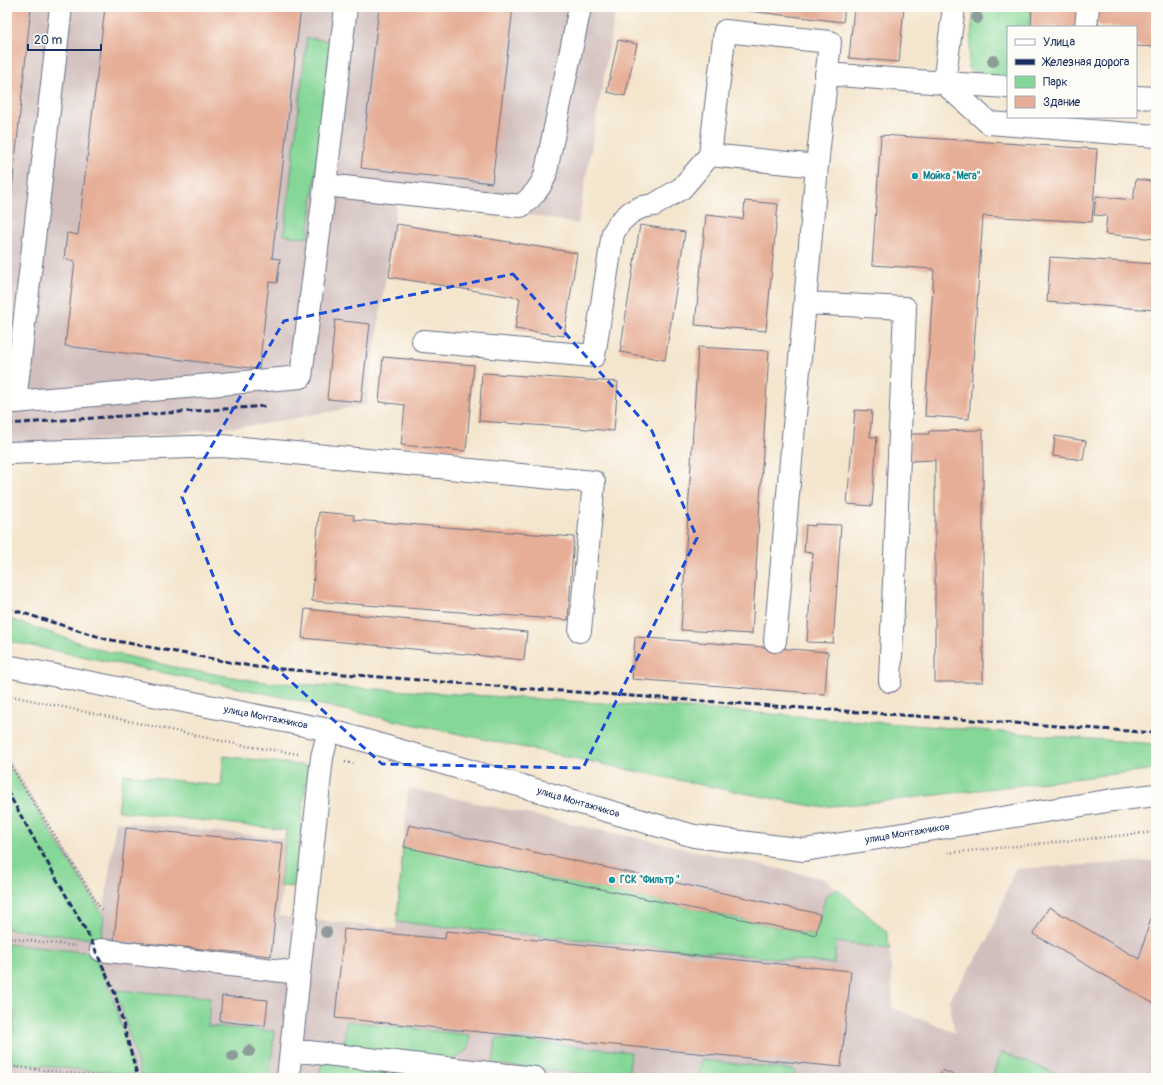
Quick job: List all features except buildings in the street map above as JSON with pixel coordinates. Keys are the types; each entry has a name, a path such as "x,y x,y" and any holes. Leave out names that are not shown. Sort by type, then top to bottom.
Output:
{"main road":[{"path":"61,7 15,402 301,377 346,7"},
{"path":"325,185 521,206 532,198 540,187 545,176 580,7"},
{"path":"944,83 954,7"},
{"path":"1086,26 1088,7"},
{"path":"423,341 594,356 614,233 620,222 630,212 642,207 654,205 682,188 710,156 725,31 830,42 817,166 775,641"},
{"path":"826,74 1007,88"},
{"path":"944,83 989,123 1156,136"},
{"path":"1137,96 1156,98"},
{"path":"710,156 817,166"},
{"path":"805,304 905,308 890,681"},
{"path":"7,453 222,446 594,482 580,631"},
{"name":"улица Монтажников","path":"7,666 329,730 694,836 804,850 1113,800 1156,795"},
{"path":"288,1078 322,757 329,730"},
{"path":"90,948 298,973"},
{"path":"291,1050 535,1078"}],"path":[{"path":"7,760 103,912"},
{"path":"7,938 90,948"},
{"path":"7,1066 116,1078"}],"highlighted area":[{"path":"513,274 652,431 697,538 583,768 382,764 235,631 182,497 284,321"}],"shaded area":[{"path":"7,7 616,7 578,224 399,191 366,405 258,425 122,438 7,445"},
{"path":"7,757 104,910 116,821 288,839 279,916 396,929 408,788 825,879 886,931 890,949 893,1008 955,1033 949,1000 988,940 1015,869 1156,861 1156,1078 7,1078"}],"green space":[{"path":"974,7 1031,7 1029,26 1007,26 1007,78 974,74 968,66"},
{"path":"307,38 331,41 308,238 284,235"},
{"path":"7,618 101,650 183,669 264,682 747,712 1156,744 1156,769 868,803 819,807 692,783 7,641"},
{"path":"224,756 308,766 294,887 280,886 286,830 118,811 123,774 221,786"},
{"path":"7,763 104,916 101,940 7,929"},
{"path":"403,846 815,935 826,895 838,889 886,931 890,949 836,942 834,964 397,922"},
{"path":"7,944 93,953 112,994 136,1075 11,1063 15,1013 7,1010"},
{"path":"116,990 210,997 208,1026 274,1031 270,1078 174,1078 141,1075"},
{"path":"346,1021 470,1035 468,1050 453,1060 344,1048"},
{"path":"496,1038 631,1052 628,1078 493,1064"},
{"path":"1001,1052 1066,1078 992,1078"},
{"path":"322,1059 472,1078 319,1078"},
{"path":"701,1060 795,1070 794,1078 699,1078"}],"railway":[{"path":"7,424 267,406"},
{"path":"7,608 106,639 256,667 519,688 1156,733"},
{"path":"7,791 90,938 115,994 138,1078"}],"place":[{"name":"Мойка \"Мега\"","path":"915,176"},
{"name":"ГСК \"Фильтр \"","path":"612,880"}]}
